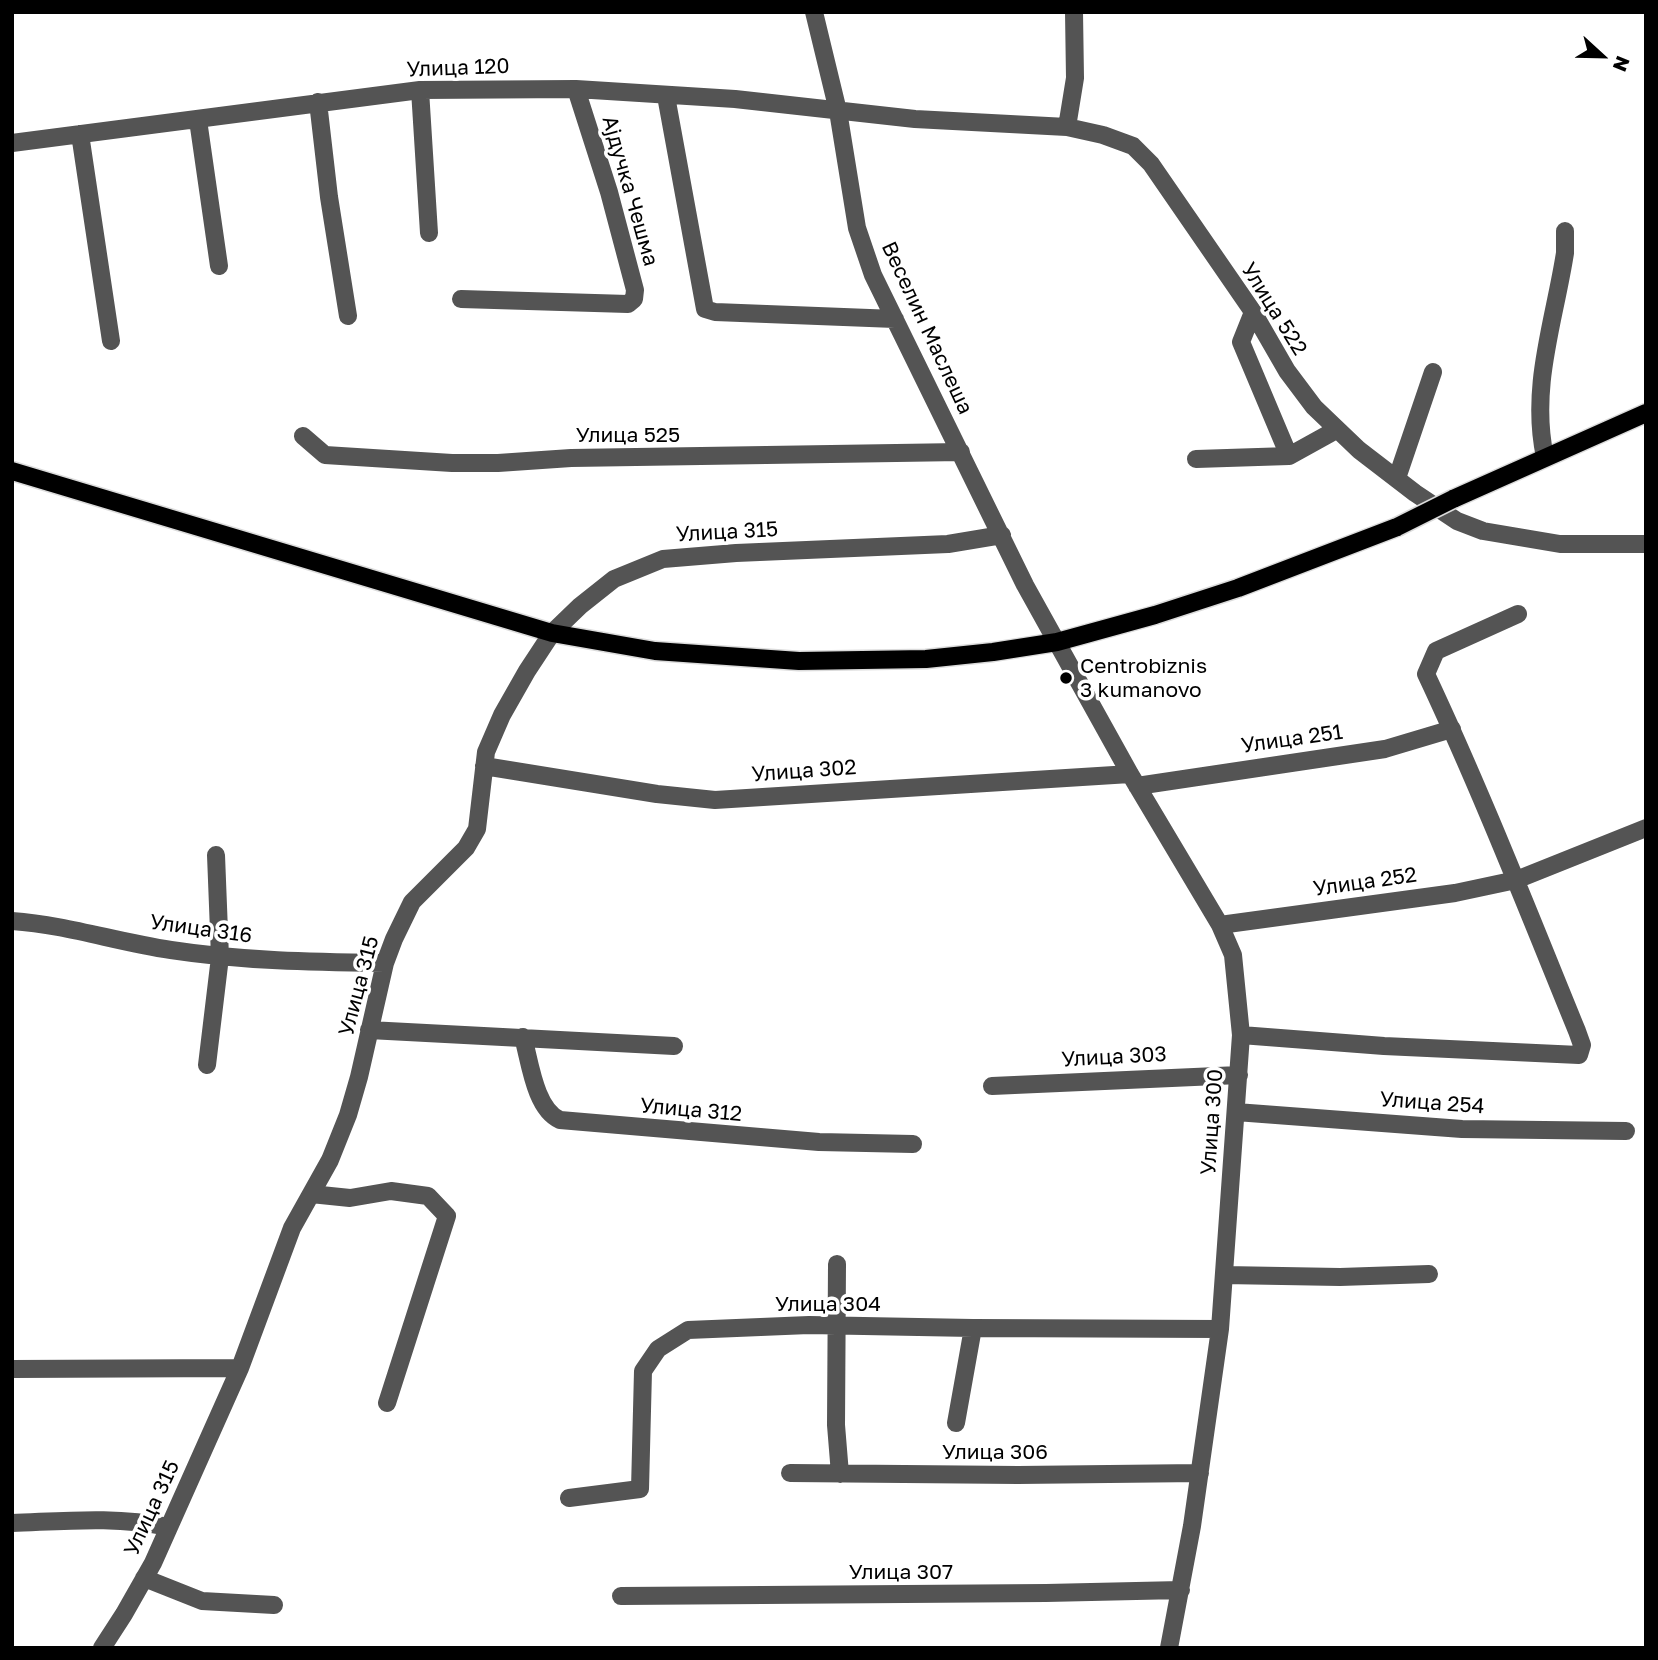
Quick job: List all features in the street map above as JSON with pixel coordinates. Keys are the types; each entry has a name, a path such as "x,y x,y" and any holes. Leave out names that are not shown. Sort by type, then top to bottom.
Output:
{"main road":[{"path":"12,471 552,634 655,651 799,662 926,659 1057,642 1155,615 1238,587 1396,527 1646,413"}],"street":[{"name":"Веселин Маслеша","path":"814,12 838,111 857,228 873,275 1025,585 1057,642"},
{"path":"1067,127 1074,78 1074,12"},
{"name":"Улица 120","path":"12,143 420,90 576,89 736,100 915,118 1067,127"},
{"name":"Ајдучка Чешма","path":"461,299 628,304 634,299 635,290 609,192 576,89"},
{"path":"420,90 429,233"},
{"path":"666,96 705,309 715,312 895,319"},
{"path":"318,102 329,197 348,316"},
{"path":"198,120 219,266"},
{"name":"Улица 522","path":"1067,127 1103,135 1133,146 1151,164 1253,312 1287,372 1314,407 1336,430 1397,478"},
{"path":"80,134 111,341"},
{"path":"1545,457 1540,432 1539,399 1565,253 1565,231"},
{"path":"1253,312 1241,342 1289,456"},
{"path":"1433,372 1397,478 1415,494 1457,521 1483,531 1560,544 1646,544"},
{"path":"1196,459 1289,456 1336,430"},
{"name":"Улица 525","path":"303,436 325,455 452,463 571,458 961,452"},
{"name":"Улица 315","path":"102,1648 144,1578 169,1527 240,1368 292,1228 330,1160 348,1115 385,963 412,902 466,848 477,829 486,752 502,715 552,634 580,606 614,579 663,558 948,544 1002,535"},
{"path":"1241,1035 1384,1046 1579,1055 1582,1045 1516,880 1426,674 1436,651 1518,614"},
{"name":"Улица 300","path":"1057,642 1134,780 1220,925 1233,955 1241,1035 1220,1329 1200,1473 1169,1648"},
{"name":"Улица 251","path":"1134,780 1385,749 1452,729"},
{"name":"Улица 302","path":"484,766 657,794 715,800 1134,780"},
{"name":"Улица 252","path":"1220,925 1455,893 1516,880 1646,828"},
{"path":"207,1065 220,957 216,855"},
{"name":"Улица 316","path":"12,921 46,923 167,950 220,957 290,962 385,963"},
{"path":"369,1030 674,1046"},
{"name":"Улица 312","path":"523,1037 542,1104 550,1116 560,1120 819,1142 913,1144"},
{"name":"Улица 303","path":"992,1086 1239,1075"},
{"name":"Улица 254","path":"1236,1112 1462,1129 1626,1131"},
{"path":"311,1194 350,1198 391,1191 428,1196 447,1216 387,1404"},
{"path":"837,1264 836,1425 840,1474"},
{"path":"1224,1275 1340,1278 1429,1274"},
{"name":"Улица 304","path":"569,1498 640,1489 643,1371 658,1349 688,1330 809,1325 1220,1329"},
{"path":"956,1423 973,1328"},
{"path":"12,1369 240,1368"},
{"name":"Улица 306","path":"790,1473 1200,1473"},
{"path":"12,1523 100,1518 136,1520 169,1527"},
{"path":"144,1578 202,1601 274,1605"},
{"name":"Улица 307","path":"621,1596 1181,1590"}],"place":[{"name":"Centrobiznis 3 kumanovo","path":"1066,678"}]}
